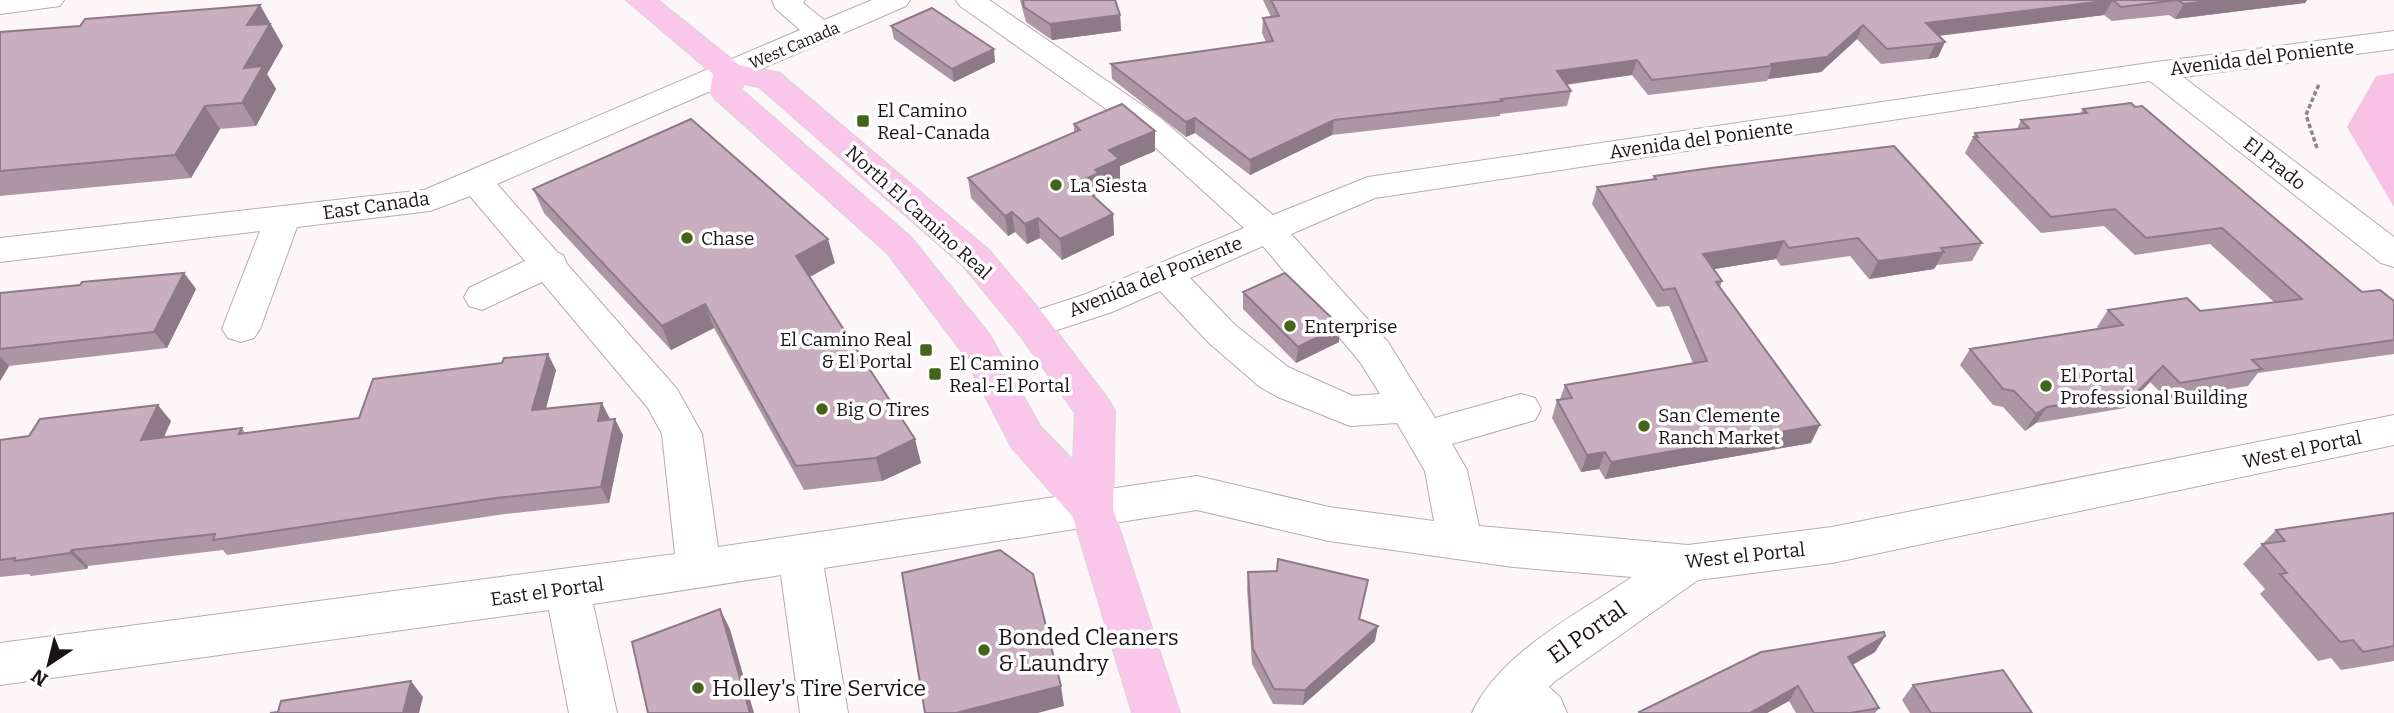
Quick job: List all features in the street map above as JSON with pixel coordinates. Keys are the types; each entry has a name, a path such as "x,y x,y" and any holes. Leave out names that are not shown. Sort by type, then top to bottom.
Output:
{"main road":[{"name":"North El Camino Real","path":"640,0 729,72 769,80 976,258 1032,325 1095,411 1092,509 1156,713"},
{"name":"North El Camino Real","path":"729,72 726,92 900,245 977,345 1026,438 1092,509"}],"street":[{"path":"0,5 50,0"},
{"path":"791,0 785,2 821,33"},
{"name":"West Canada","path":"729,72 896,0"},
{"path":"970,0 1147,123 1268,230 1374,352 1446,470 1460,542"},
{"name":"Avenida del Poniente","path":"1032,325 1099,303 1367,188 2156,71 2394,40"},
{"name":"El Prado","path":"2156,71 2394,254"},
{"name":"East Canada","path":"0,250 429,200 729,72"},
{"path":"476,181 550,263 663,399 682,434 699,568"},
{"path":"241,328 283,217"},
{"path":"482,297 550,263"},
{"path":"1165,274 1222,334 1274,377 1350,411 1416,421 1521,409"},
{"name":"West el Portal","path":"1092,509 1197,493 1329,524 1460,542 1688,563 1832,545 2394,430"},
{"name":"East el Portal","path":"0,664 567,589 1092,509"},
{"path":"800,553 824,713"},
{"name":"El Portal","path":"1519,704 1537,667 1688,563"},
{"path":"567,589 593,713"}],"path":[{"path":"2345,47 2322,77 2306,115 2345,217"}],"shaded area":[{"path":"2394,73 2394,207 2347,127 2376,76"}],"building":[{"path":"1023,0 1115,0 1120,15 1050,24 1024,7"},
{"path":"1271,0 2113,0 1926,23 1945,42 1887,49 1863,25 1827,57 1771,64 1772,66 1652,80 1637,60 1557,71 1571,91 1334,120 1250,160 1195,118 1186,122 1111,64 1273,41 1263,18 1279,16"},
{"path":"2113,0 2178,0 2121,7"},
{"path":"2178,0 2217,0 2184,4"},
{"path":"260,5 247,25 270,24 244,68 263,66 242,103 205,106 175,155 0,171 0,32 80,26 85,19"},
{"path":"932,8 994,49 952,69 891,26"},
{"path":"2131,103 2135,107 2142,106 2362,292 2380,290 2394,301 2394,340 2252,360 2262,369 2180,383 2163,366 2137,392 2047,407 2036,414 2014,391 2003,389 1970,349 2123,325 2108,310 2187,298 2200,311 2302,299 2222,228 2146,238 2115,209 2051,217 1974,137 1978,137 1975,133 2029,128 2021,120 2087,113 2083,109"},
{"path":"1122,104 1155,131 1109,150 1119,159 1095,170 1099,173 1078,182 1113,214 1060,239 1038,218 1025,224 1012,212 1005,216 968,178 1080,130 1074,124"},
{"path":"691,119 828,239 796,256 915,439 876,458 796,466 705,304 662,326 533,189"},
{"path":"1894,146 1982,243 1941,248 1944,252 1878,261 1858,238 1789,248 1784,241 1703,254 1722,281 1716,282 1820,425 1611,462 1605,452 1587,455 1557,400 1572,398 1565,385 1707,361 1675,288 1663,290 1597,187 1711,168"},
{"path":"184,273 154,332 0,349 0,293"},
{"path":"1285,273 1340,326 1298,347 1243,292"},
{"path":"548,354 532,410 602,403 598,421 615,419 601,487 496,498 213,540 215,534 72,550 70,553 14,561 15,558 0,560 0,440 29,436 40,419 158,405 141,440 242,428 239,434 359,418 373,379 502,363 504,358"},
{"path":"2394,513 2394,646 2363,652 2353,640 2340,642 2280,574 2287,573 2262,544 2285,541 2276,530"},
{"name":"Bonded Cleaners & Laundry","path":"1000,550 1033,574 1061,686 956,713 925,713 902,573"},
{"path":"1278,559 1368,580 1359,619 1378,626 1305,690 1274,689 1253,649 1248,572 1277,571"},
{"name":"Holley's Tire Service","path":"720,609 750,713 648,713 632,642"},
{"path":"1884,632 1885,636 1848,657 1879,708 1850,713 1814,713 1798,686 1750,713 1639,712 1761,652"},
{"path":"2003,670 2032,713 1931,713 1913,685"},
{"path":"411,681 403,713 270,713 278,712 281,701"}],"place":[{"name":"El Camino Real-Canada","path":"863,121"},
{"name":"La Siesta","path":"1056,185"},
{"name":"Chase","path":"687,238"},
{"name":"Enterprise","path":"1290,326"},
{"name":"El Camino Real & El Portal","path":"926,350"},
{"name":"El Camino Real-El Portal","path":"935,374"},
{"name":"El Portal Professional Building","path":"2046,386"},
{"name":"Big O Tires","path":"822,409"},
{"name":"San Clemente Ranch Market","path":"1644,426"},
{"name":"Bonded Cleaners & Laundry","path":"984,650"},
{"name":"Holley's Tire Service","path":"698,688"}]}
